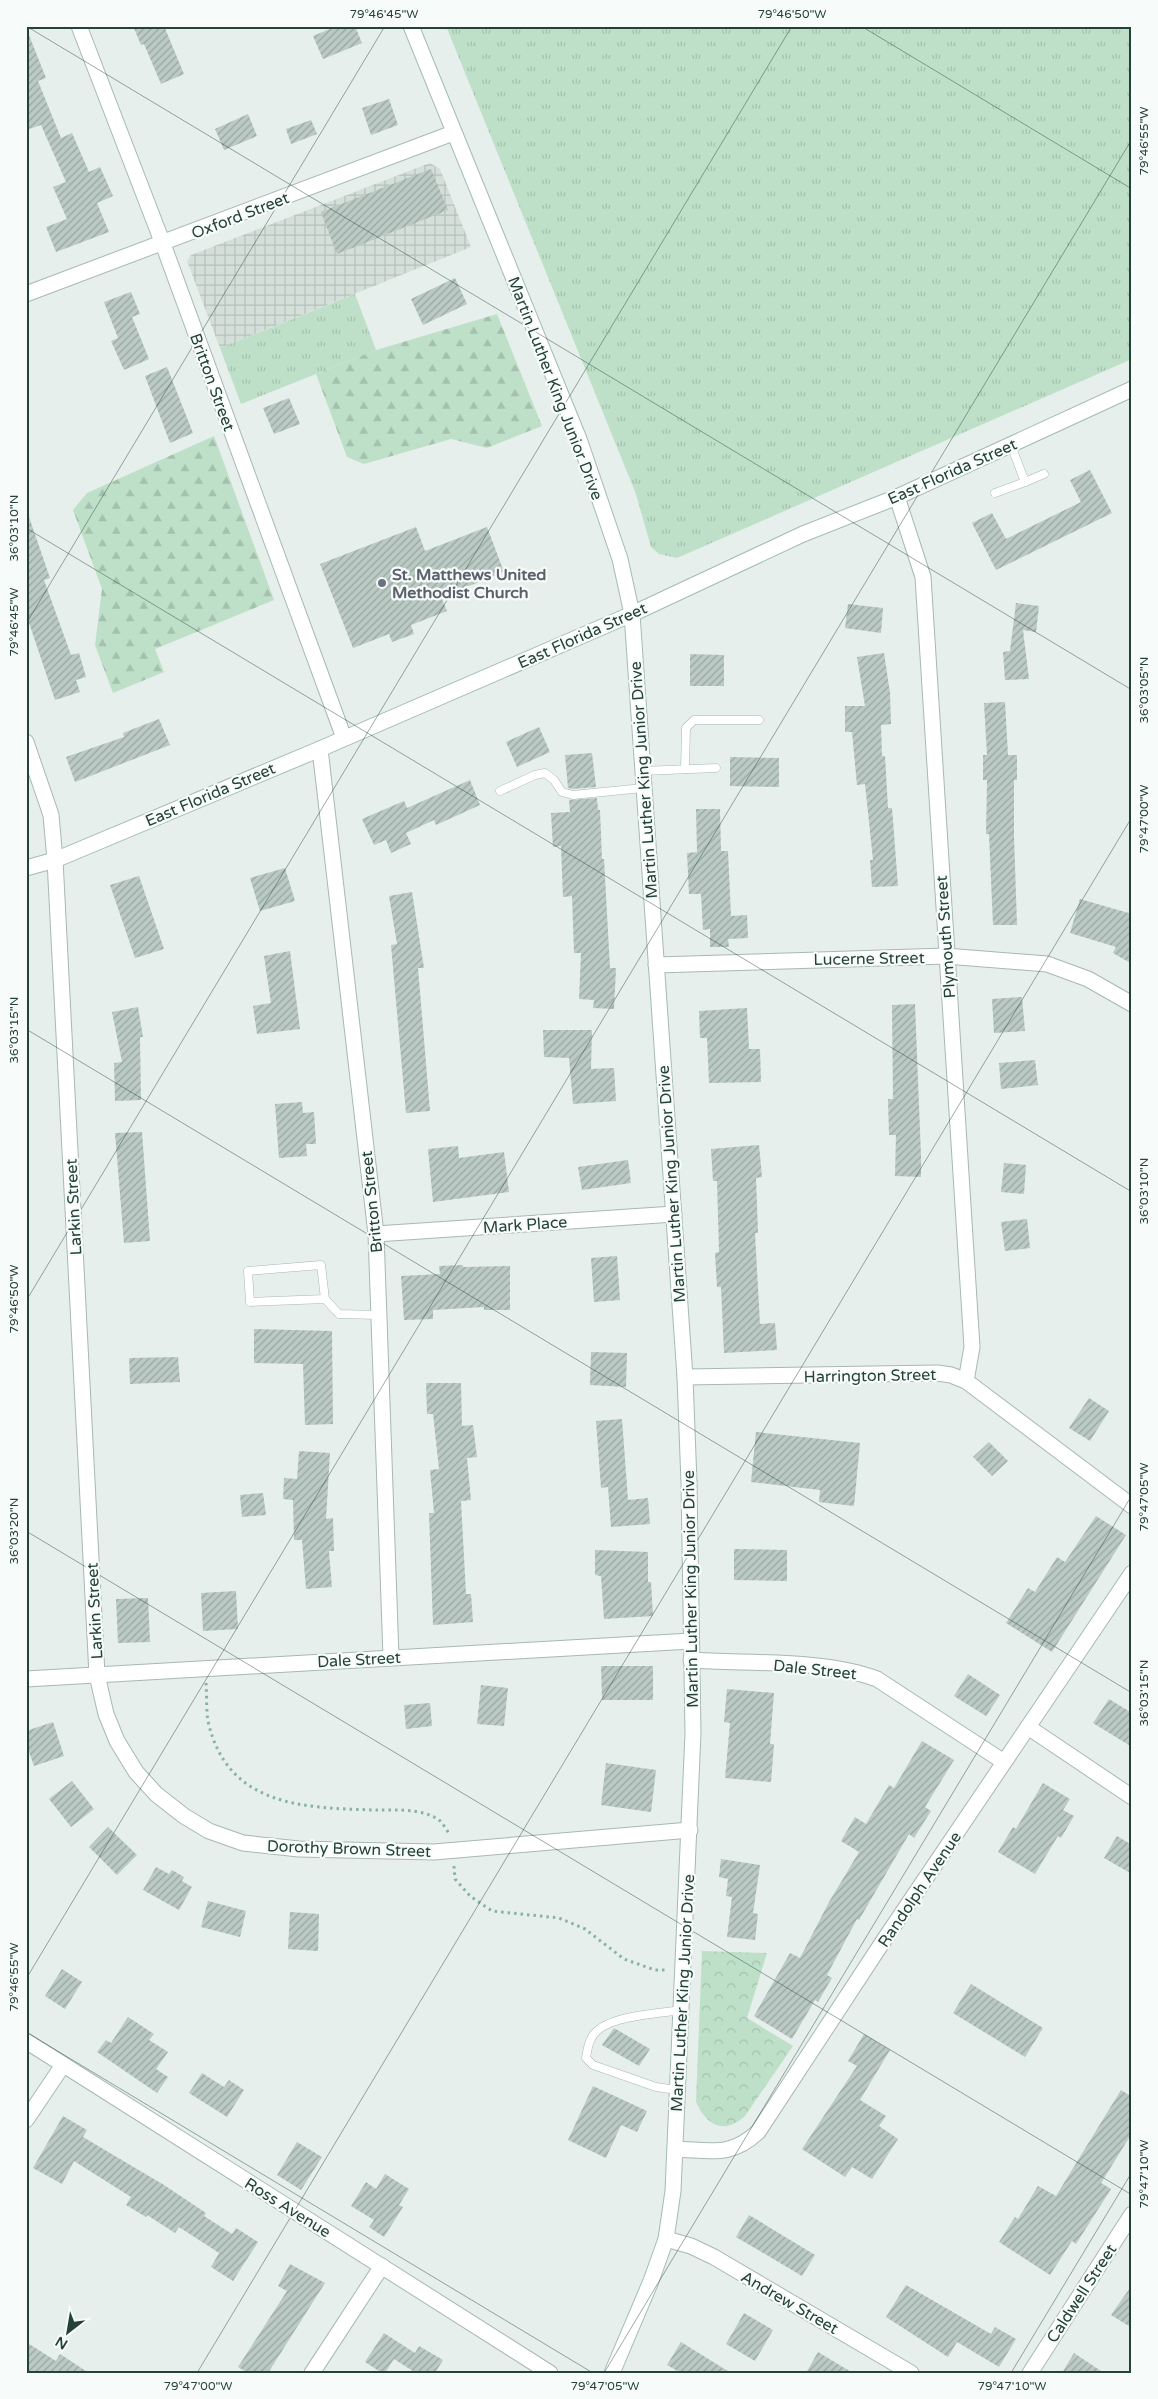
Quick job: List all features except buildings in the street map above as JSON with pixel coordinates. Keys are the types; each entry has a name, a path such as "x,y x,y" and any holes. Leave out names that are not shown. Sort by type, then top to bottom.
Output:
{"street":[{"name":"Britton Street","path":"79,26 162,244 344,738"},
{"name":"Martin Luther King Junior Drive","path":"410,26 579,439 620,559 632,614 685,1377 693,1733 673,2191 666,2239 651,2281 612,2373"},
{"name":"Oxford Street","path":"26,294 453,134"},
{"name":"East Florida Street","path":"26,868 55,860 632,614 803,534 897,498 1132,389"},
{"name":"Plymouth Street","path":"897,498 923,577 972,1348 966,1381"},
{"name":"Larkin Street","path":"26,742 50,815 55,860 97,1675"},
{"name":"Britton Street","path":"320,748 376,1234 391,1657"},
{"name":"Lucerne Street","path":"656,966 946,956 1047,964 1088,979 1132,1004"},
{"name":"Mark Place","path":"376,1234 674,1214"},
{"name":"Harrington Street","path":"685,1377 937,1373 951,1375 966,1381 1132,1506"},
{"name":"Randolph Avenue","path":"675,2149 734,2149 747,2142 758,2132 1132,1573"},
{"name":"Dale Street","path":"26,1679 691,1641"},
{"name":"Dale Street","path":"691,1660 856,1671 877,1679 1004,1762"},
{"name":"Dorothy Brown Street","path":"97,1675 106,1714 113,1732 136,1772 156,1794 184,1816 209,1830 243,1843 299,1849 434,1852 690,1830"},
{"path":"1028,1727 1132,1797"},
{"name":"Ross Avenue","path":"26,2041 550,2373"},
{"path":"26,2120 63,2065"},
{"name":"Caldwell Street","path":"1030,2373 1132,2214"},
{"name":"Andrew Street","path":"666,2239 691,2246 714,2257 911,2373"},
{"path":"312,2373 382,2266"}],"lane":[{"path":"1011,445 1025,482"},
{"path":"995,493 1044,474"},
{"path":"685,769 686,728 694,720 760,720"},
{"path":"642,771 716,768"},
{"path":"500,791 545,773 554,780 562,792 573,795 643,788"},
{"path":"325,1299 250,1302 248,1271 321,1265 325,1299 339,1314 379,1315"},
{"path":"677,2090 656,2087 629,2078 593,2065 586,2058 591,2038 604,2024 626,2018 681,2010"}],"shaded area":[{"path":"430,163 440,169 471,247 220,348 187,261 191,255"}],"green space":[{"path":"446,26 1132,26 1132,359 677,558 659,554 651,547 636,494"},
{"path":"355,294 376,350 241,404 220,348"},
{"path":"497,314 542,426 487,448 451,439 364,464 347,457 316,374 376,350"},
{"path":"214,436 274,600 155,649 164,672 113,693 95,645 102,589 73,510 87,493"},
{"path":"702,1951 767,1953 747,2018 793,2046 745,2116 737,2122 723,2126 711,2122 705,2117 696,2102"}],"place":[{"name":"St. Matthews United Methodist Church","path":"382,583"}]}
